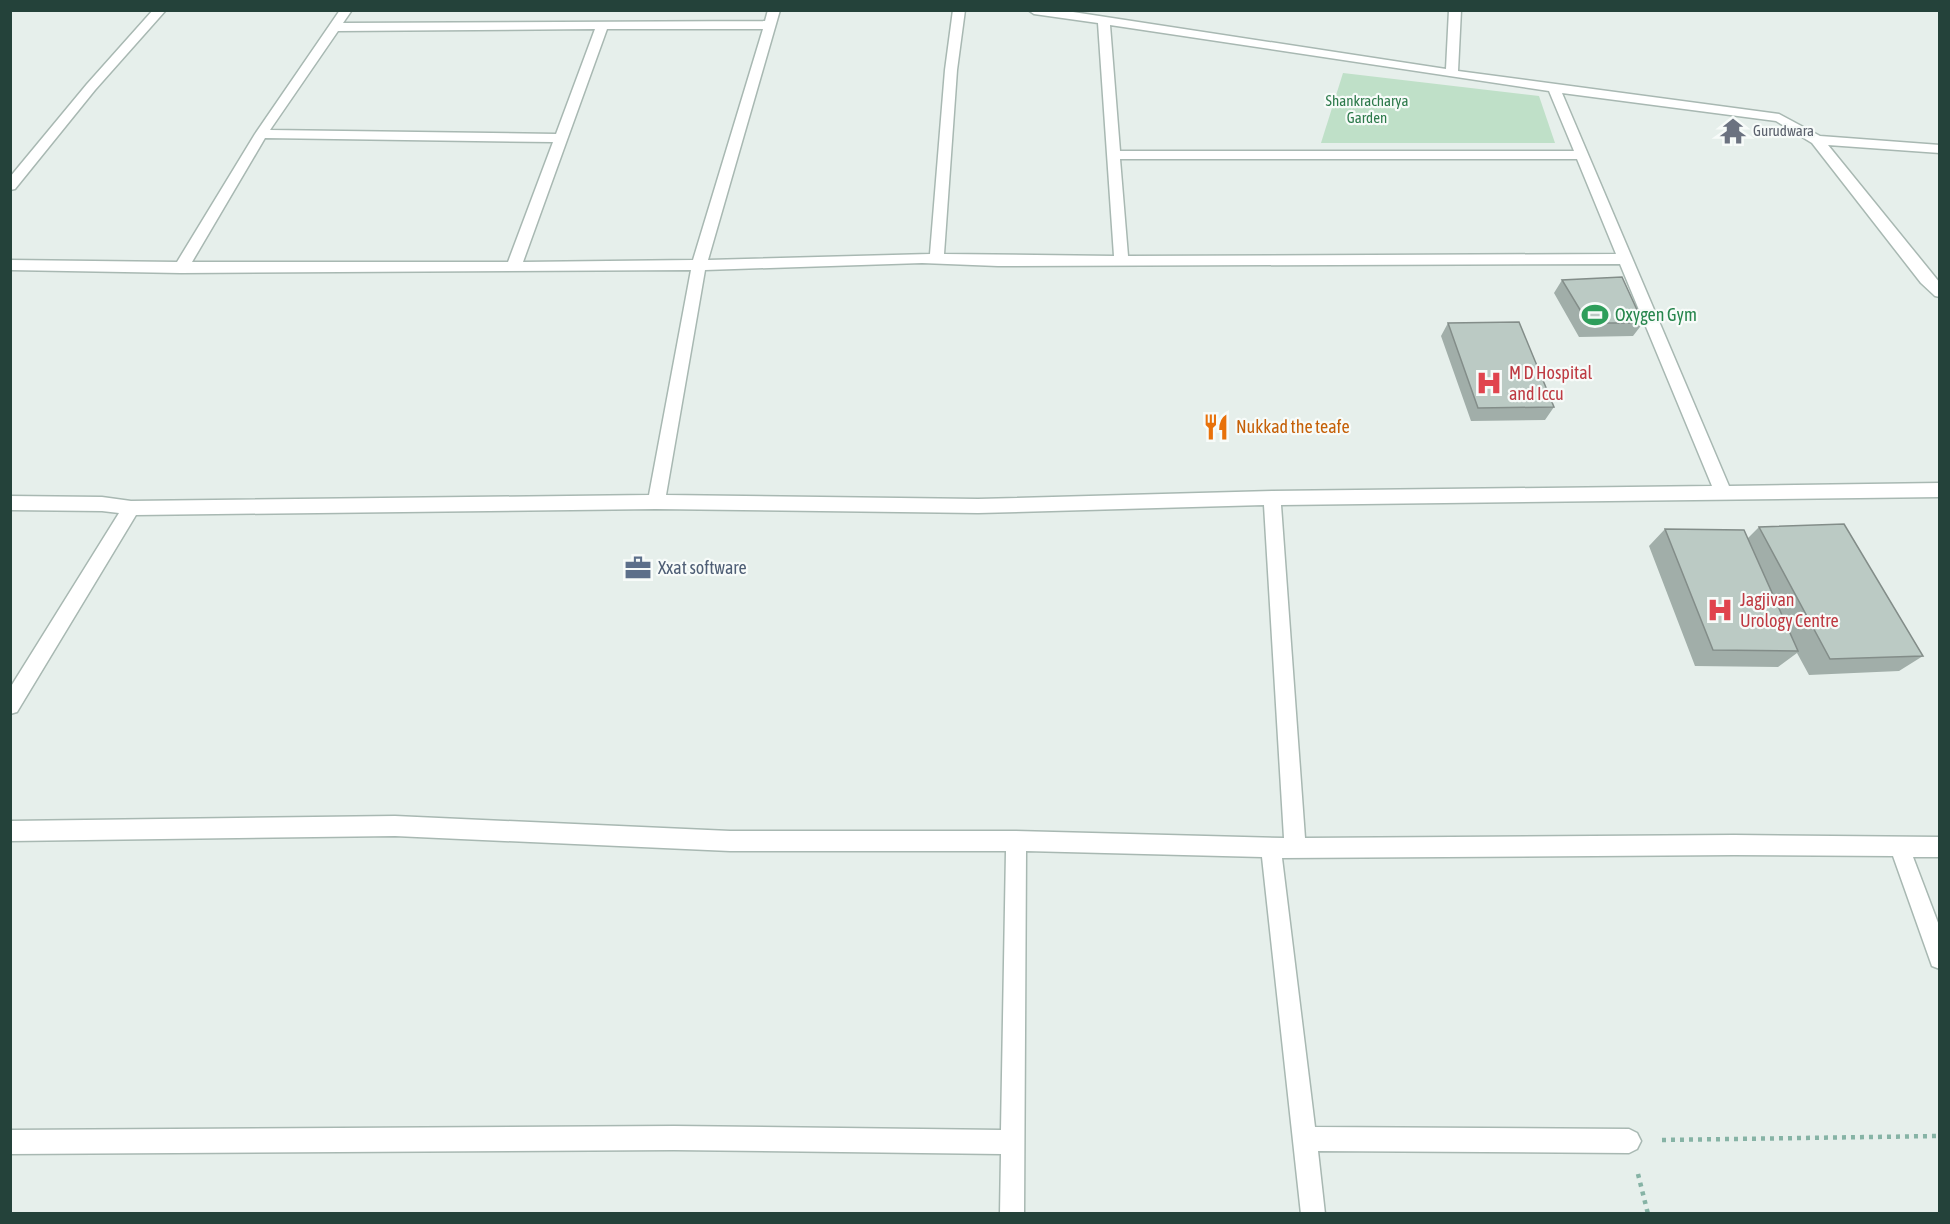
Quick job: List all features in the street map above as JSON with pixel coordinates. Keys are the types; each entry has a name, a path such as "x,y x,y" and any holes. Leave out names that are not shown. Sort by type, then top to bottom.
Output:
{"street":[{"path":"10,186 91,87 160,10"},
{"path":"181,268 261,134 346,10"},
{"path":"656,502 699,265 774,10"},
{"path":"937,256 951,70 959,10"},
{"path":"1034,10 1452,74 1779,117 1817,140 1926,279 1940,292"},
{"path":"1452,74 1455,10"},
{"path":"1104,21 1121,260"},
{"path":"333,27 769,25"},
{"path":"514,266 602,26"},
{"path":"1554,88 1724,494"},
{"path":"261,134 561,138"},
{"path":"1817,140 1940,149"},
{"path":"1113,155 1583,155"},
{"path":"10,265 181,268 699,265 937,256 998,261 1626,259"},
{"path":"10,503 102,504 131,508 656,502 978,506 1272,498 1940,490"},
{"path":"1272,498 1295,848"},
{"path":"10,706 131,508"},
{"path":"10,831 395,826 730,841 1016,841 1271,848 1734,845 1940,847"},
{"path":"1012,1214 1016,841"},
{"path":"1899,846 1940,958"},
{"path":"1271,848 1313,1214"},
{"path":"10,1142 674,1138 1014,1142"},
{"path":"1306,1139 1629,1141"}],"path":[{"path":"1648,1214 1629,1141 1940,1136"}],"green space":[{"name":"Shankracharya Garden","path":"1343,73 1539,96 1555,143 1321,143"}],"building":[{"path":"1622,277 1643,323 1588,323 1562,280"},
{"path":"1519,322 1554,407 1478,408 1448,323"},
{"path":"1844,524 1923,656 1830,659 1759,527"},
{"path":"1665,529 1744,530 1798,651 1713,650"}],"place":[{"name":"Gurudwara","path":"1733,131"},
{"name":"Oxygen Gym","path":"1595,315"},
{"name":"M D Hospital and Iccu","path":"1489,383"},
{"name":"Nukkad the teafe","path":"1216,427"},
{"name":"Xxat software","path":"638,568"},
{"name":"Jagjivan Urology Centre","path":"1720,610"}]}
